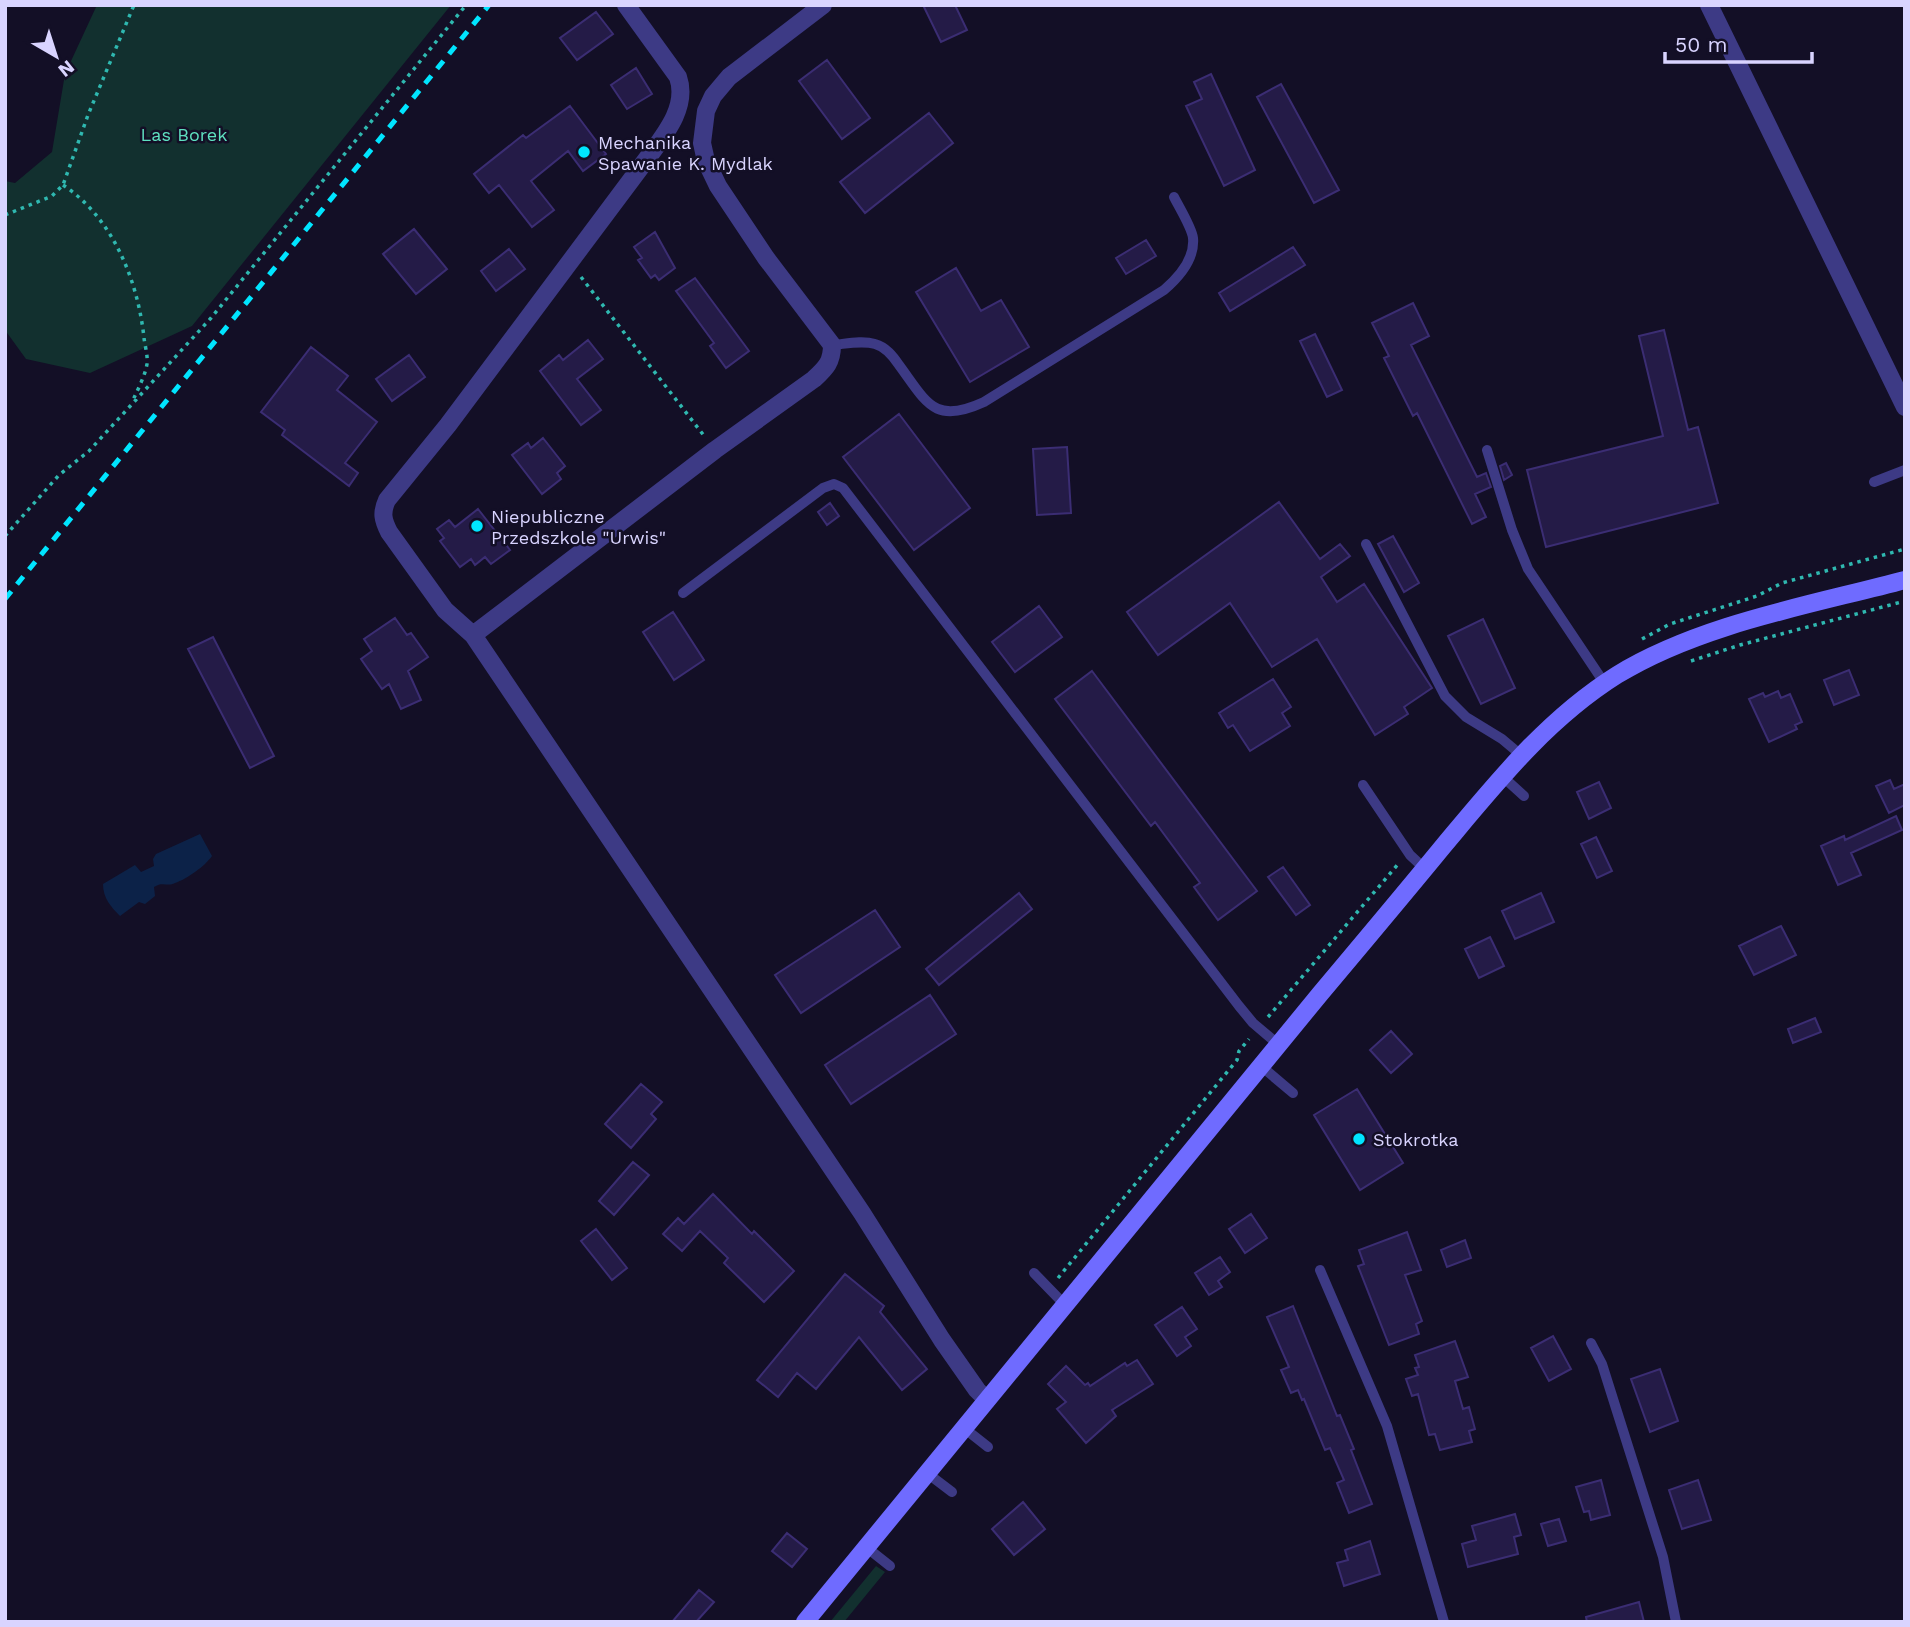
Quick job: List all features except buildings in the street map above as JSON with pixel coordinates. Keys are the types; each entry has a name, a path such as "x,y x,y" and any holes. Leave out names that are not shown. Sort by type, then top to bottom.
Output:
{"main road":[{"path":"805,1622 1424,869 1502,776 1563,715 1605,684 1645,660 1703,635 1905,580"}],"street":[{"path":"626,5 678,77 683,90 677,113 665,134 570,263 448,425 387,500 383,521 437,599 459,624 473,635 862,1213 942,1340 987,1400"},
{"path":"473,635 828,367 832,357 832,345 766,258 718,186 706,161 702,143 706,111 713,96 729,77 823,5"},
{"path":"1709,5 1905,407"}],"lane":[{"path":"832,345 874,343 895,358 922,396 935,408 949,413 975,406 1164,290 1180,276 1190,257 1193,238 1174,197"},
{"path":"1488,450 1512,530 1528,569 1558,618 1605,684"},
{"path":"1874,482 1905,470"},
{"path":"683,593 823,488 834,484 843,488 1239,1006 1258,1028 1279,1045"},
{"path":"1366,544 1445,696 1466,717 1502,738 1521,755"},
{"path":"1502,776 1524,796"},
{"path":"1363,785 1406,849 1424,869"},
{"path":"1261,1066 1293,1093"},
{"path":"1320,1270 1387,1426 1444,1622"},
{"path":"1034,1273 1065,1305"},
{"path":"1591,1343 1602,1364 1663,1557 1676,1622"},
{"path":"964,1428 988,1447"},
{"path":"927,1473 951,1492"},
{"path":"866,1547 890,1566"}],"path":[{"path":"5,215 52,196 63,185 88,115 134,5"},
{"path":"5,536 59,475 89,451 211,318 467,5"},
{"path":"63,185 104,227 134,283 141,308 147,364 132,404"},
{"path":"570,263 715,450"},
{"path":"1682,665 1740,645 1905,601"}],"green space":[{"name":"Las Borek","path":"97,5 451,5 192,326 90,373 26,359 5,330 5,181 15,183 52,152 65,74"},
{"path":"876,1566 885,1572 844,1622 830,1622"}],"water":[{"path":"200,834 212,856 180,881 154,887 155,896 145,904 139,902 120,916 106,898 103,884 135,865 141,872 154,866 153,859 156,854"}],"railway":[{"path":"5,599 489,5"}],"place":[{"name":"Mechanika Spawanie K. Mydlak","path":"584,152"},
{"name":"Niepubliczne Przedszkole \"Urwis\"","path":"477,526"},
{"name":"Stokrotka","path":"1359,1139"}]}
